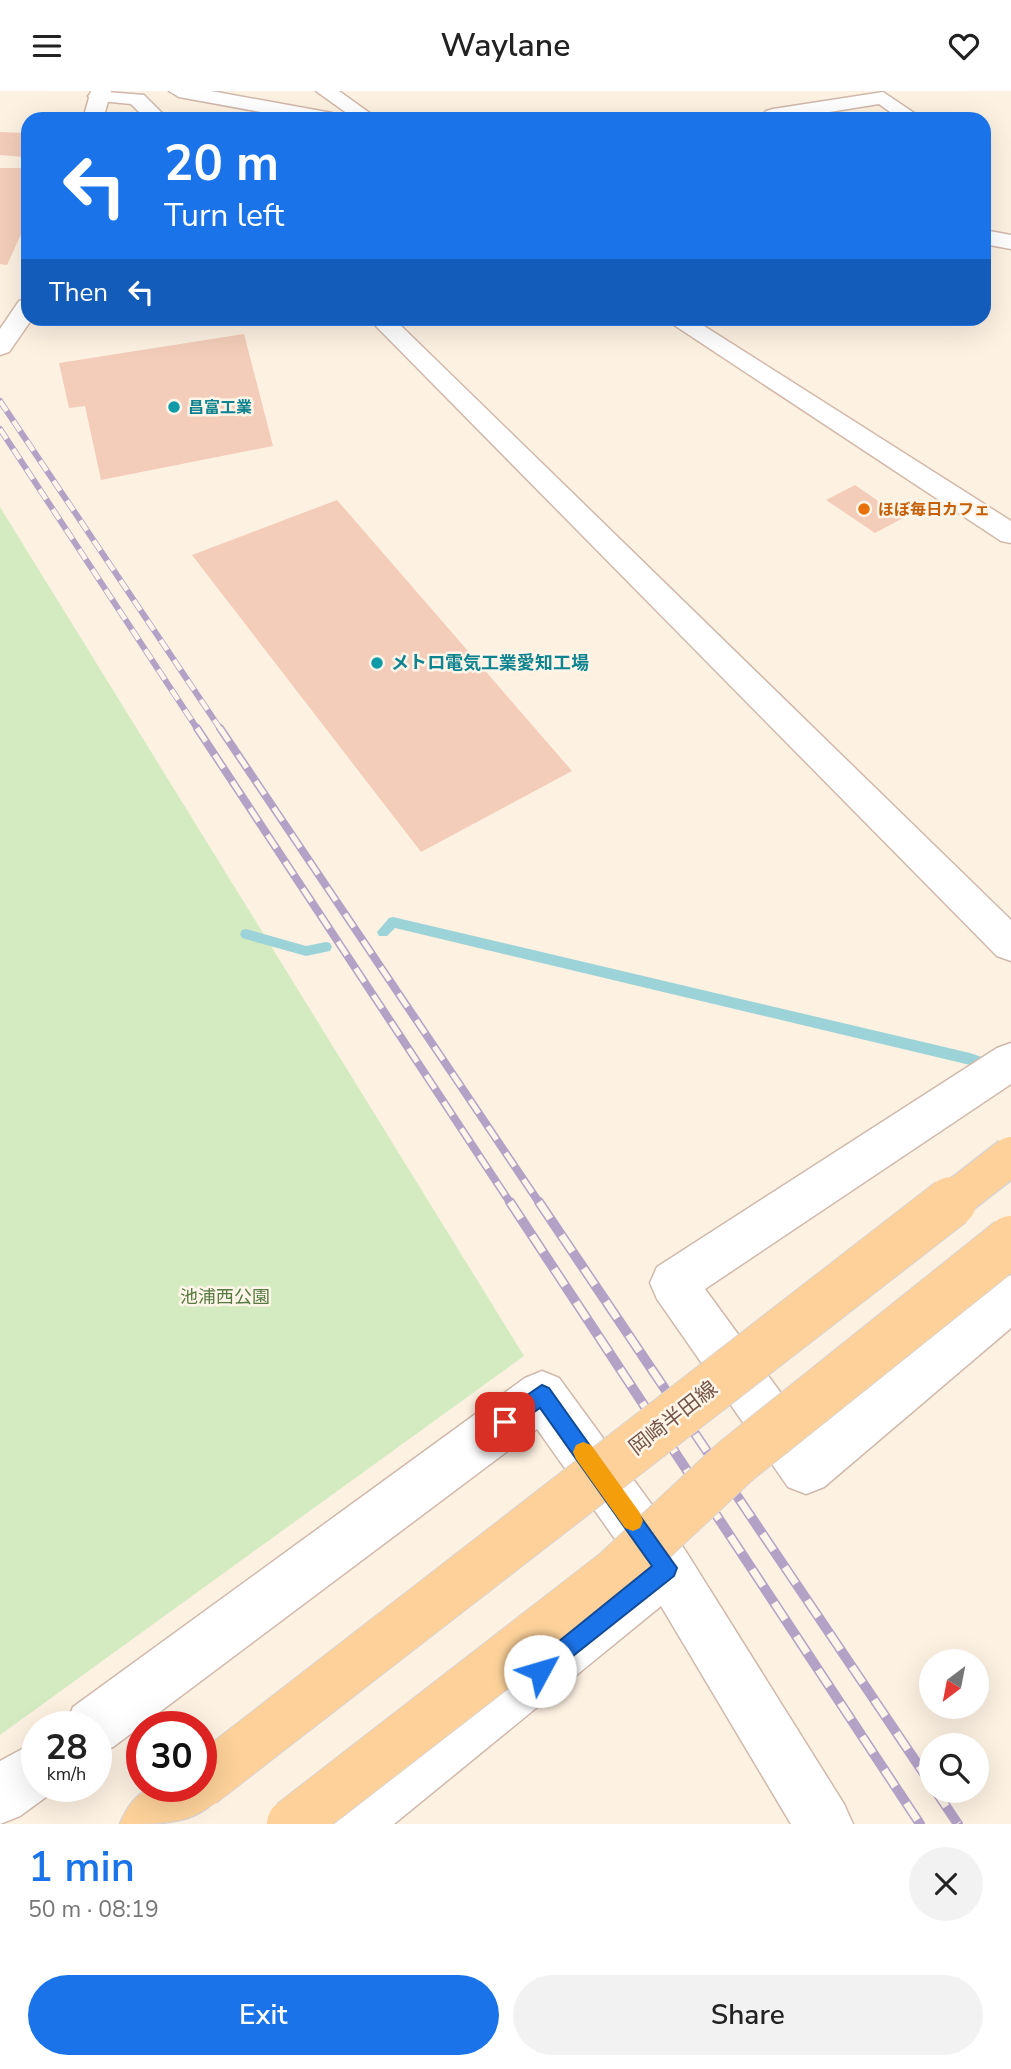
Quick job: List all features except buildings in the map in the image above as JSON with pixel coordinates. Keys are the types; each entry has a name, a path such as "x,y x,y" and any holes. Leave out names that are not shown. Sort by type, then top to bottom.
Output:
{"main road":[{"name":"岡崎半田線","path":"217,1771 1011,1156"},
{"path":"292,1824 616,1573 736,1461 1011,1241"},
{"path":"149,1824 178,1802"}],"street":[{"path":"179,91 294,112"},
{"path":"326,91 358,112"},
{"path":"95,112 100,94 137,99 151,112"},
{"path":"759,99 768,112"},
{"path":"802,112 883,99 902,112"},
{"path":"991,238 1011,242"},
{"path":"0,347 21,316"},
{"path":"388,326 1011,945"},
{"path":"688,326 1011,534"},
{"path":"1011,1061 673,1283 806,1469 1011,1298"},
{"path":"112,1713 542,1395 667,1568 824,1824"},
{"path":"349,1824 667,1568"},
{"path":"0,1796 21,1781"}],"green space":[{"name":"池浦西公園","path":"0,507 524,1356 33,1711 21,1711 21,1720 0,1735"}],"waterway":[{"path":"383,932 393,922 970,1059 1011,1073"},
{"path":"246,934 306,951 326,947"}],"railway":[{"path":"0,401 221,730"},
{"path":"0,429 198,730"},
{"path":"197,728 511,1204"},
{"path":"220,728 540,1204"},
{"path":"510,1202 920,1824"},
{"path":"539,1202 919,1766"},
{"path":"944,1803 958,1824"}],"slow traffic":[{"path":"583,1452 633,1521"}],"place":[{"name":"昌富工業","path":"174,407"},
{"name":"ほぼ毎日カフェ","path":"864,509"},
{"name":"メトロ電気工業愛知工場","path":"377,663"}],"route":[{"path":"505,1422 542,1395 667,1568 540,1671"}]}
